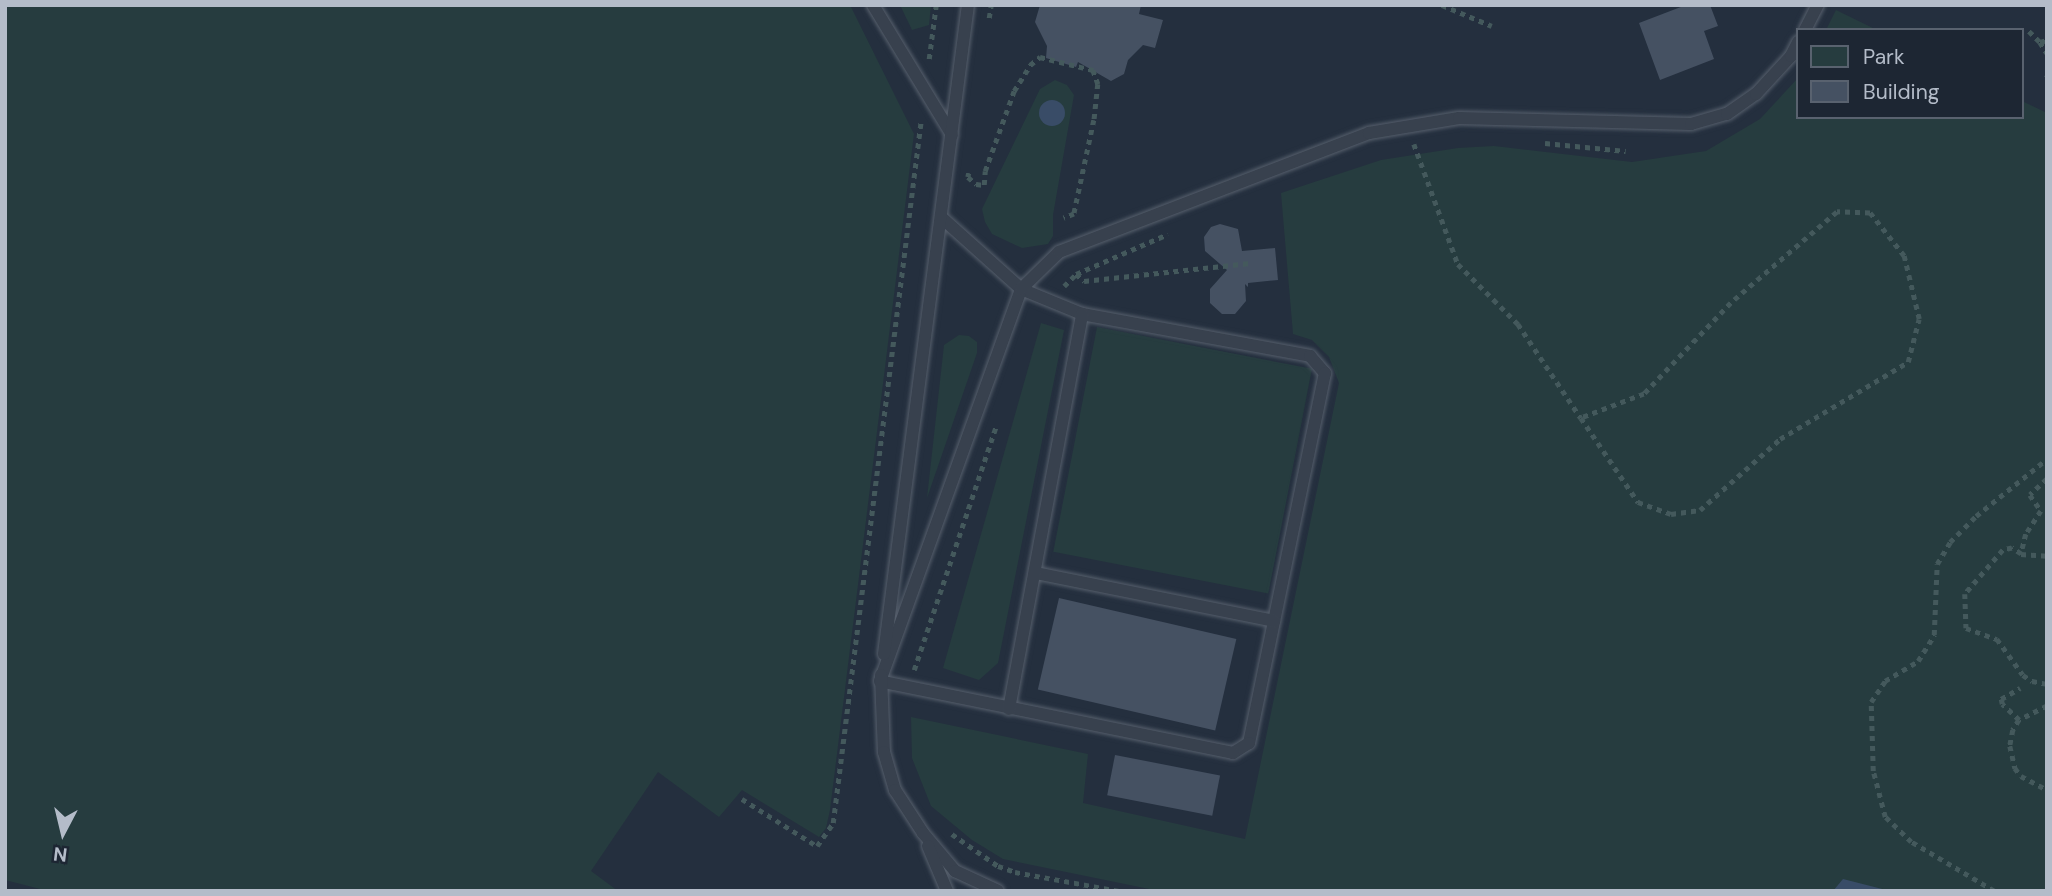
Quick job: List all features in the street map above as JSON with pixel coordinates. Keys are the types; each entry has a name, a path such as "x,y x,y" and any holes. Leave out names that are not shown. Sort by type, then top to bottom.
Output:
{"lane":[{"path":"873,5 952,135"},
{"path":"968,5 880,681 884,752 895,790 923,833 955,871 998,891"},
{"path":"1806,28 1818,5"},
{"path":"880,681 1021,289 1059,252 1369,133 1459,118 1691,124 1727,114 1756,94 1791,56 1797,44"},
{"path":"880,681 1233,753 1250,743 1325,373 1310,356 1082,314 1021,289 942,219"},
{"path":"1009,709 1082,314"},
{"path":"1036,573 1274,621"},
{"path":"923,833 947,891"}],"path":[{"path":"742,799 817,846 833,823 936,5"},
{"path":"987,32 991,5"},
{"path":"1442,5 1492,26"},
{"path":"2029,31 2047,53"},
{"path":"2040,42 2047,40"},
{"path":"970,164 968,177 984,185 985,171 1014,91 1030,65 1040,57 1093,70 1098,84 1094,120 1074,214 1064,218"},
{"path":"1408,127 1458,264 1518,324 1581,418 1638,502 1671,514 1700,510 1780,439 1908,362 1919,319 1904,257 1870,213 1837,212 1731,303 1644,394 1581,418"},
{"path":"1535,142 1626,150"},
{"path":"1403,150 1427,146"},
{"path":"1050,301 1076,274 1178,230"},
{"path":"1076,274 1084,281 1250,263"},
{"path":"910,688 917,655 997,421"},
{"path":"1994,891 1911,842 1885,817 1873,771 1871,702 1885,681 1918,661 1934,635 1937,565 1950,542 1976,516 2047,459"},
{"path":"2021,554 2026,534 2041,511 2030,495 2047,479"},
{"path":"2047,556 2021,554 2012,548 2003,550 1965,594 1966,628 1997,639 2023,675 2032,681 2047,684"},
{"path":"2019,720 2002,705 2001,699 2020,688"},
{"path":"2047,706 2019,720 2011,738 2015,768 2030,783 2047,790"},
{"path":"948,830 998,866 1015,872 1121,891"}],"green space":[{"path":"5,5 850,5 914,134 830,810 826,828 819,837 742,790 719,817 658,772 591,871 618,891 48,891 5,880"},
{"path":"900,5 931,5 929,25 912,30"},
{"path":"1836,10 1873,28 1827,28"},
{"path":"1797,79 1797,119 2024,119 2024,102 2047,113 2047,891 1159,891 1003,859 972,840 931,806 912,758 911,717 1088,754 1083,803 1245,839 1339,383 1329,357 1312,340 1293,334 1281,193 1381,160 1458,148 1494,146 1632,162 1706,151 1760,119"},
{"path":"1055,80 1067,85 1074,95 1053,215 1053,236 1048,244 1022,248 992,234 982,209 1040,89"},
{"path":"1041,323 1064,330 998,663 979,680 943,668"},
{"path":"1097,327 1312,369 1268,594 1053,552"},
{"path":"959,335 969,336 977,342 977,353 927,498 944,345"}],"water":[{"path":"1052,100 1061,104 1065,113 1061,122 1052,126 1043,122 1039,113 1043,104"},
{"path":"1843,879 1890,891 1833,891"}],"building":[{"path":"1040,5 1141,5 1139,14 1163,20 1155,48 1143,45 1128,60 1124,74 1111,81 1078,62 1076,67 1046,58 1047,46 1035,22"},
{"path":"1686,5 1710,5 1718,26 1704,31 1714,59 1660,80 1639,23"},
{"path":"1220,224 1238,229 1242,251 1275,248 1278,280 1248,283 1248,287 1245,284 1246,301 1235,314 1222,314 1210,303 1210,289 1227,270 1205,251 1204,237 1211,227"},
{"path":"1059,598 1236,639 1215,731 1038,690"},
{"path":"1115,755 1220,775 1212,816 1107,795"}]}
